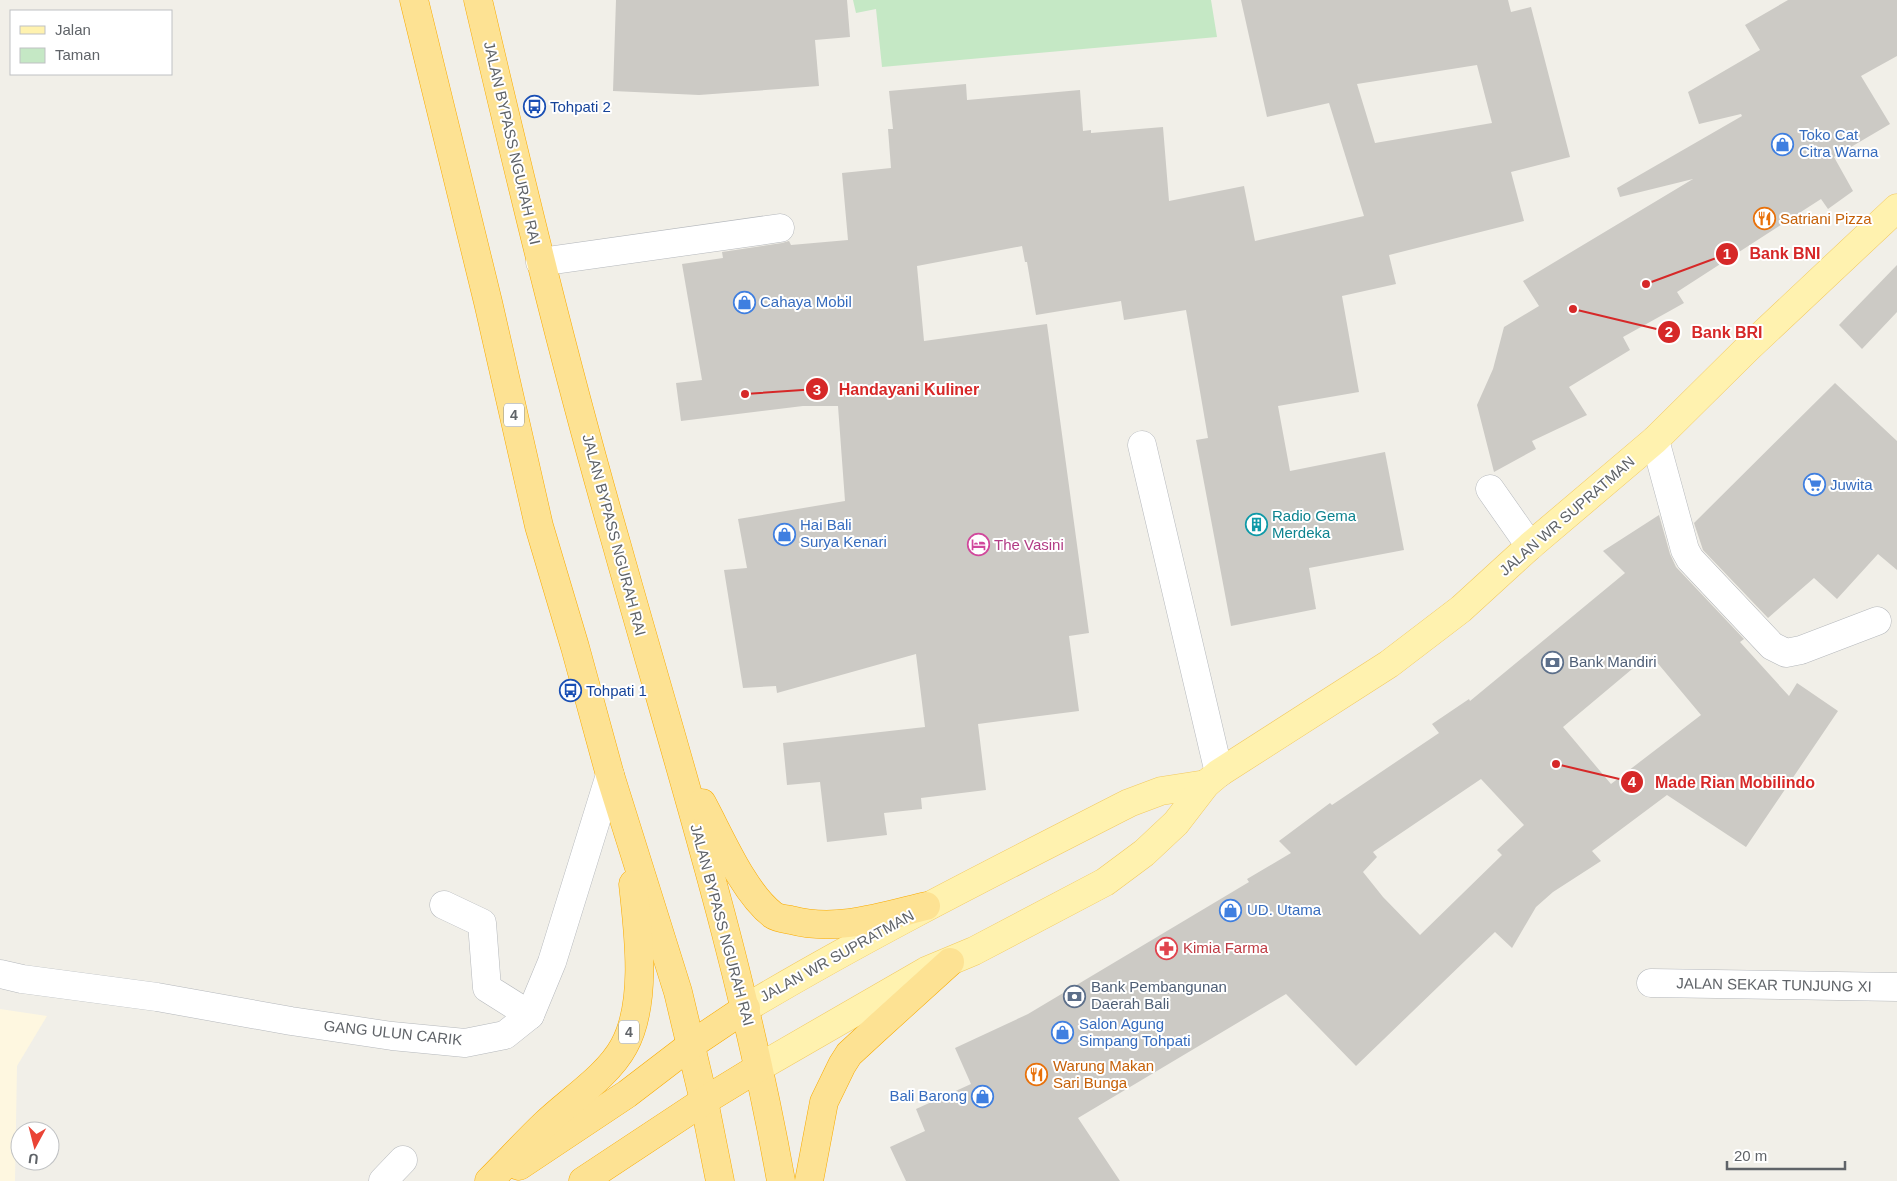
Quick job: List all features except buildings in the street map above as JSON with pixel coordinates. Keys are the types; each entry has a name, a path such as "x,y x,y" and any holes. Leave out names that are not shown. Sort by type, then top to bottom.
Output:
{"highway":[{"name":"4","path":"414,0 484,283 539,526 610,775 678,992 704,1100 720,1181"},
{"name":"JALAN BYPASS NGURAH RAI","path":"478,0 540,262 605,507 710,871 746,1008 781,1181"},
{"path":"675,753 749,890 774,916 816,925 840,925 881,918 926,906"},
{"name":"4","path":"489,1181 545,1124 606,1069 624,1046 637,1006 639,948 627,828"},
{"path":"809,1181 824,1102 842,1065 868,1036 950,962"},
{"name":"JALAN WR SUPRATMAN","path":"496,1181 581,1126 627,1094 691,1045 746,1008"},
{"name":"JALAN WR SUPRATMAN","path":"584,1181 704,1100 758,1068"}],"main road":[{"name":"JALAN WR SUPRATMAN","path":"758,1068 926,971 950,962 1105,882 1144,853 1176,824 1212,779 1389,664 1461,609 1530,546 1655,440 1748,348 1897,208"},
{"name":"JALAN WR SUPRATMAN","path":"746,1008 808,971 926,906 1130,803 1161,791 1212,779"}],"street":[{"path":"540,262 780,228"},
{"path":"1655,440 1684,550 1690,559 1772,646 1786,652 1801,650 1877,621"},
{"path":"1142,445 1212,779"},
{"path":"1490,489 1530,546"},
{"name":"GANG ULUN CARIK","path":"0,974 22,980 157,997 291,1021 392,1036 465,1043 505,1035 530,1015 552,962 610,775"},
{"path":"444,905 482,923 487,988 530,1015"},
{"name":"JALAN SEKAR TUNJUNG XI","path":"1651,983 1897,987"},
{"path":"383,1181 403,1160"}],"shaded area":[{"path":"0,1009 47,1016 17,1066 16,1121 10,1121 10,1171 15,1171 15,1181 0,1181"}],"green space":[{"path":"853,0 1211,0 1217,37 882,67 876,9 856,13"}],"place":[{"name":"Tohpati 2","path":"534,107"},
{"name":"Toko Cat Citra Warna","path":"1783,144"},
{"name":"Satriani Pizza","path":"1764,219"},
{"name":"Bank BNI","path":"1646,284"},
{"name":"Cahaya Mobil","path":"744,302"},
{"name":"Bank BRI","path":"1573,309"},
{"name":"Handayani Kuliner","path":"745,394"},
{"name":"Juwita","path":"1814,485"},
{"name":"Radio Gema Merdeka","path":"1256,525"},
{"name":"Hai Bali Surya Kenari","path":"784,534"},
{"name":"The Vasini","path":"978,545"},
{"name":"Bank Mandiri","path":"1553,662"},
{"name":"Tohpati 1","path":"570,691"},
{"name":"Made Rian Mobilindo","path":"1556,764"},
{"name":"UD. Utama","path":"1231,910"},
{"name":"Kimia Farma","path":"1167,948"},
{"name":"Bank Pembangunan Daerah Bali","path":"1075,996"},
{"name":"Salon Agung Simpang Tohpati","path":"1063,1033"},
{"name":"Warung Makan Sari Bunga","path":"1037,1075"},
{"name":"Bali Barong","path":"983,1096"}]}
